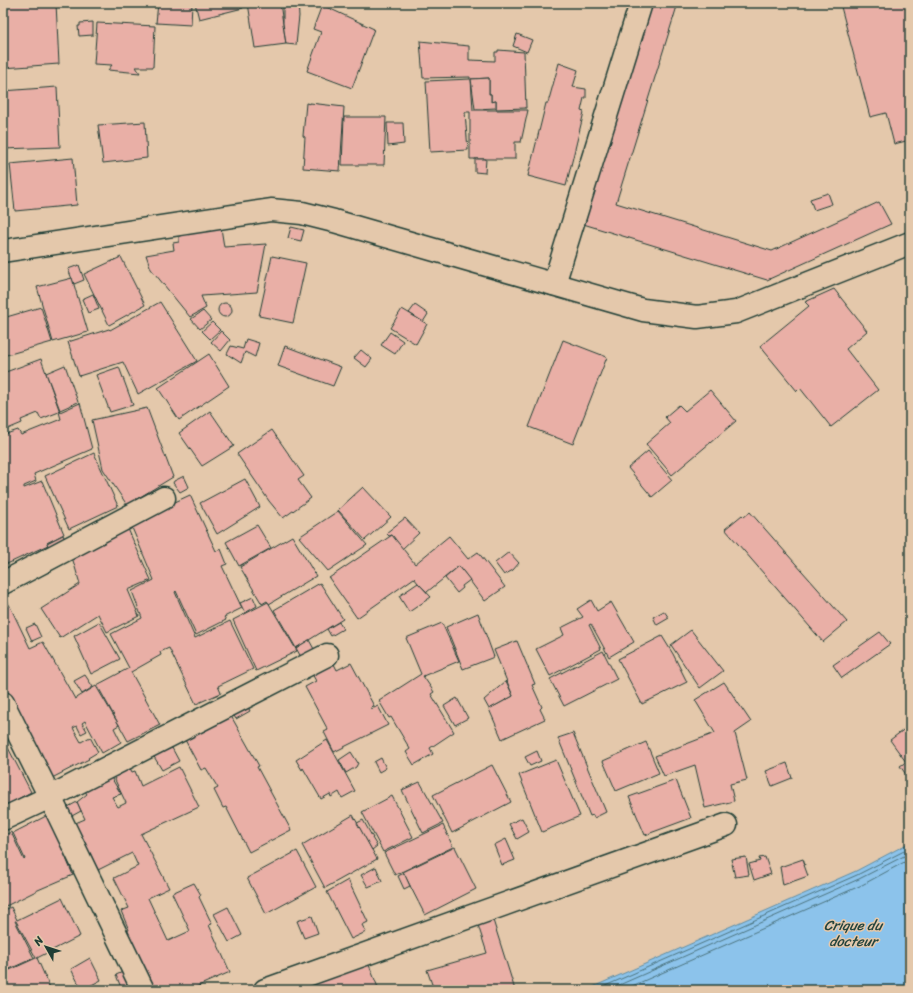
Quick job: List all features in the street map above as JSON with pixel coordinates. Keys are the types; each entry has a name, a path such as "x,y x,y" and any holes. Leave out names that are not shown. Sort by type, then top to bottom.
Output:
{"street":[{"path":"554,284 641,3"},
{"path":"3,251 271,210 302,213 334,221 643,310 697,317 736,312 910,242"},
{"path":"3,583 164,498"},
{"path":"3,819 50,797 327,655"},
{"path":"3,703 50,797 142,990"},
{"path":"266,990 726,825"}],"water":[{"name":"Crique du docteur","path":"907,844 910,844 910,990 586,990 856,871"}],"building":[{"path":"56,3 59,64 3,68 3,5"},
{"path":"158,3 192,3 191,25 156,23"},
{"path":"195,3 242,3 243,8 199,19"},
{"path":"248,3 280,3 286,44 255,48"},
{"path":"283,3 298,3 299,16 296,45 286,44 283,23"},
{"path":"648,3 678,3 616,203 772,251 879,202 891,224 767,280 580,223"},
{"path":"840,3 910,3 910,140 894,144 886,113 870,117"},
{"path":"322,5 374,29 352,88 307,71 321,32 313,29"},
{"path":"93,22 93,35 79,36 78,26 80,26 80,23"},
{"path":"97,23 155,26 153,67 136,67 140,73 108,70 112,65 94,64"},
{"path":"517,34 532,40 527,52 513,46"},
{"path":"420,41 469,46 469,60 495,61 495,52 498,52 498,50 524,52 526,108 496,109 496,101 491,102 491,94 489,94 489,78 471,79 473,110 528,110 521,142 515,142 515,159 470,159 470,112 465,112 468,150 430,152 426,81 470,79 470,77 423,78"},
{"path":"559,63 578,70 573,87 586,89 586,98 584,98 581,111 584,112 566,186 528,176 546,103 548,103"},
{"path":"489,78 489,94 491,94 491,102 496,101 496,108 475,109 471,79"},
{"path":"57,87 60,147 3,149 3,91"},
{"path":"306,103 344,107 340,171 303,168 305,137 303,136"},
{"path":"344,117 386,117 384,165 342,165"},
{"path":"145,122 147,158 103,163 98,125"},
{"path":"387,123 403,123 404,144 388,146"},
{"path":"73,158 77,205 15,211 10,164"},
{"path":"475,159 486,159 485,173 475,172"},
{"path":"828,193 832,204 814,210 810,199"},
{"path":"291,227 304,230 301,241 288,238"},
{"path":"221,228 224,247 266,244 257,292 201,296 206,308 190,317 151,269 146,255 174,250 173,243 179,242 179,235"},
{"path":"272,256 306,263 293,323 259,316"},
{"path":"121,257 145,305 109,325 84,274"},
{"path":"79,265 84,280 74,284 68,269"},
{"path":"72,278 88,332 53,342 37,287"},
{"path":"834,289 867,331 846,349 878,390 831,427 800,388 797,391 760,346 809,306 805,302"},
{"path":"93,294 99,309 88,313 82,299"},
{"path":"160,302 197,361 138,394 123,362 79,376 68,342 109,329 110,330"},
{"path":"222,303 228,303 232,307 232,313 228,317 222,317 218,313 218,307"},
{"path":"415,305 428,314 423,322 409,313"},
{"path":"41,307 52,342 3,356 3,318"},
{"path":"402,309 427,324 416,344 390,328"},
{"path":"203,311 211,320 200,329 191,319"},
{"path":"212,322 220,330 210,339 202,331"},
{"path":"221,331 230,340 221,351 211,342"},
{"path":"390,332 403,341 395,354 381,345"},
{"path":"246,339 259,343 255,357 245,352 241,363 227,354 231,346 243,349"},
{"path":"563,340 607,357 573,444 529,427"},
{"path":"285,346 341,367 333,386 278,366"},
{"path":"361,350 372,359 366,367 354,358"},
{"path":"209,354 229,386 179,420 158,388"},
{"path":"41,359 60,412 80,403 92,449 34,474 36,481 24,486 24,488 42,481 64,534 47,543 48,545 7,564 6,561 3,563 3,435 18,430 21,435 61,419 59,412 41,419 38,413 21,420 22,423 3,431 3,381 5,381 3,373"},
{"path":"65,365 78,402 60,410 46,373"},
{"path":"119,367 133,405 110,412 96,375"},
{"path":"710,390 736,421 672,475 646,444 670,423 665,417 679,405 685,411"},
{"path":"147,408 173,477 127,505 103,469 92,420"},
{"path":"210,411 234,446 202,466 179,433"},
{"path":"272,430 304,476 298,480 311,498 283,518 269,501 237,454"},
{"path":"648,451 672,480 652,497 628,468"},
{"path":"94,453 118,506 69,529 45,476"},
{"path":"184,476 189,487 180,492 173,483"},
{"path":"245,479 260,507 217,534 200,503"},
{"path":"363,487 391,517 365,540 338,510"},
{"path":"190,495 216,551 221,549 227,564 222,566 242,608 224,617 226,620 196,635 176,591 175,592 195,638 230,621 253,669 218,686 221,693 196,704 169,648 160,652 161,655 131,672 160,725 128,741 97,685 129,668 111,634 142,618 132,591 154,580 130,523"},
{"path":"338,511 367,545 328,571 299,537"},
{"path":"750,512 847,622 823,642 725,529 742,515 744,517"},
{"path":"405,518 419,533 402,549 392,535 389,536 386,533"},
{"path":"257,525 271,548 239,566 226,542"},
{"path":"128,529 151,580 128,590 139,616 107,632 98,614 60,638 41,609 80,584 72,557"},
{"path":"63,535 65,539 49,548 47,543"},
{"path":"392,535 415,564 449,536 468,559 478,552 505,587 485,601 459,566 427,592 414,578 357,618 329,578"},
{"path":"292,536 316,576 269,604 267,601 262,604 240,567"},
{"path":"509,552 519,563 513,570 504,575 495,563"},
{"path":"459,566 470,580 462,586 463,588 457,593 445,578"},
{"path":"320,583 343,619 296,648 274,610"},
{"path":"418,583 431,597 409,612 399,596"},
{"path":"253,597 257,606 245,613 240,603"},
{"path":"6,598 30,648 43,642 75,699 96,686 119,725 114,728 121,742 102,753 85,721 82,723 87,731 81,734 77,726 73,728 81,742 90,737 98,752 88,758 89,759 52,778 3,686 3,600"},
{"path":"591,600 597,611 611,602 634,642 609,657 591,624 589,625 601,649 550,676 536,649 564,635 561,628 583,617 577,609"},
{"path":"268,602 297,651 256,671 233,620"},
{"path":"664,611 669,618 657,625 653,617"},
{"path":"478,613 494,657 463,669 446,627"},
{"path":"99,622 120,659 91,674 74,636"},
{"path":"339,622 343,629 331,636 327,629"},
{"path":"442,623 459,661 423,676 434,692 431,694 454,732 430,748 433,754 414,765 406,752 410,749 391,717 389,718 379,701 421,674 406,638"},
{"path":"35,624 41,637 32,641 26,628"},
{"path":"691,630 723,671 700,688 671,645"},
{"path":"880,632 890,644 842,678 833,665"},
{"path":"662,636 687,682 642,704 618,659"},
{"path":"309,640 314,649 301,657 296,648"},
{"path":"517,641 535,684 532,685 542,707 540,709 545,719 502,739 489,709 513,696 494,650"},
{"path":"603,651 617,679 564,706 550,679"},
{"path":"333,662 337,670 351,663 374,706 371,707 372,709 378,706 388,725 334,752 324,732 328,730 305,687 316,681 312,674"},
{"path":"85,675 93,687 82,694 74,681"},
{"path":"506,681 513,696 489,709 484,700"},
{"path":"724,682 751,722 735,733 747,780 730,784 734,801 705,808 695,765 664,776 655,756 715,733 695,700"},
{"path":"457,698 468,718 455,725 444,706"},
{"path":"244,699 250,711 236,719 232,713"},
{"path":"231,716 259,766 257,767 291,830 249,852 226,807 223,808 214,790 218,788 206,768 201,770 184,738 200,729 202,732"},
{"path":"910,725 910,780 900,766 906,762 890,740"},
{"path":"573,733 606,812 594,818 593,815 590,816 558,738"},
{"path":"3,738 31,792 3,807"},
{"path":"327,740 355,791 342,798 339,792 331,797 330,794 321,799 303,768 302,770 296,760"},
{"path":"646,742 659,773 616,791 603,761"},
{"path":"172,748 179,761 162,770 153,755"},
{"path":"537,751 541,761 530,766 525,757"},
{"path":"351,752 358,763 356,767 346,773 339,760"},
{"path":"381,758 386,768 379,772 374,762"},
{"path":"556,760 580,816 542,832 519,775"},
{"path":"787,763 792,778 772,786 766,771"},
{"path":"128,764 132,772 135,771 141,786 179,767 199,807 141,834 169,888 148,898 168,941 190,931 172,893 194,883 201,895 199,897 212,924 209,925 230,972 189,990 149,990 126,931 129,930 121,911 129,908 114,878 138,866 132,853 98,870 90,853 88,855 73,824 85,819 77,802 87,794 83,788 109,774 121,794 112,797 118,807 126,803 115,780 116,778 113,771"},
{"path":"492,765 511,802 452,833 433,795"},
{"path":"676,780 691,818 645,835 629,797"},
{"path":"420,782 443,823 423,833 402,790"},
{"path":"392,796 413,837 383,852 362,812"},
{"path":"77,802 81,811 70,817 66,808"},
{"path":"48,815 73,875 6,906 3,900 3,833 5,835 11,832 24,860 25,859 13,833"},
{"path":"353,815 377,859 325,888 302,845"},
{"path":"522,818 529,832 517,839 509,824"},
{"path":"363,820 377,846 372,850 357,823"},
{"path":"443,825 453,847 395,875 384,853"},
{"path":"506,839 515,860 502,865 494,845"},
{"path":"455,847 476,889 425,915 403,872"},
{"path":"297,851 316,887 266,914 247,878"},
{"path":"746,857 749,875 735,877 731,859"},
{"path":"765,857 771,874 754,880 749,864 760,861 759,858"},
{"path":"803,859 808,876 783,885 780,867"},
{"path":"376,867 382,881 368,887 361,875"},
{"path":"404,873 410,886 404,889 398,876"},
{"path":"348,880 368,922 362,925 366,932 351,939 327,892"},
{"path":"62,898 80,936 37,958 51,990 3,990 3,973 36,958 15,921 34,958 3,972 3,911 11,907 17,920"},
{"path":"228,907 242,935 229,942 214,914"},
{"path":"312,916 318,933 304,938 297,921"},
{"path":"492,917 515,990 434,990 427,970 487,953 477,922"},
{"path":"90,958 101,980 82,990 71,969"},
{"path":"367,960 379,990 293,990"},
{"path":"125,971 132,988 122,990 116,975"}]}
